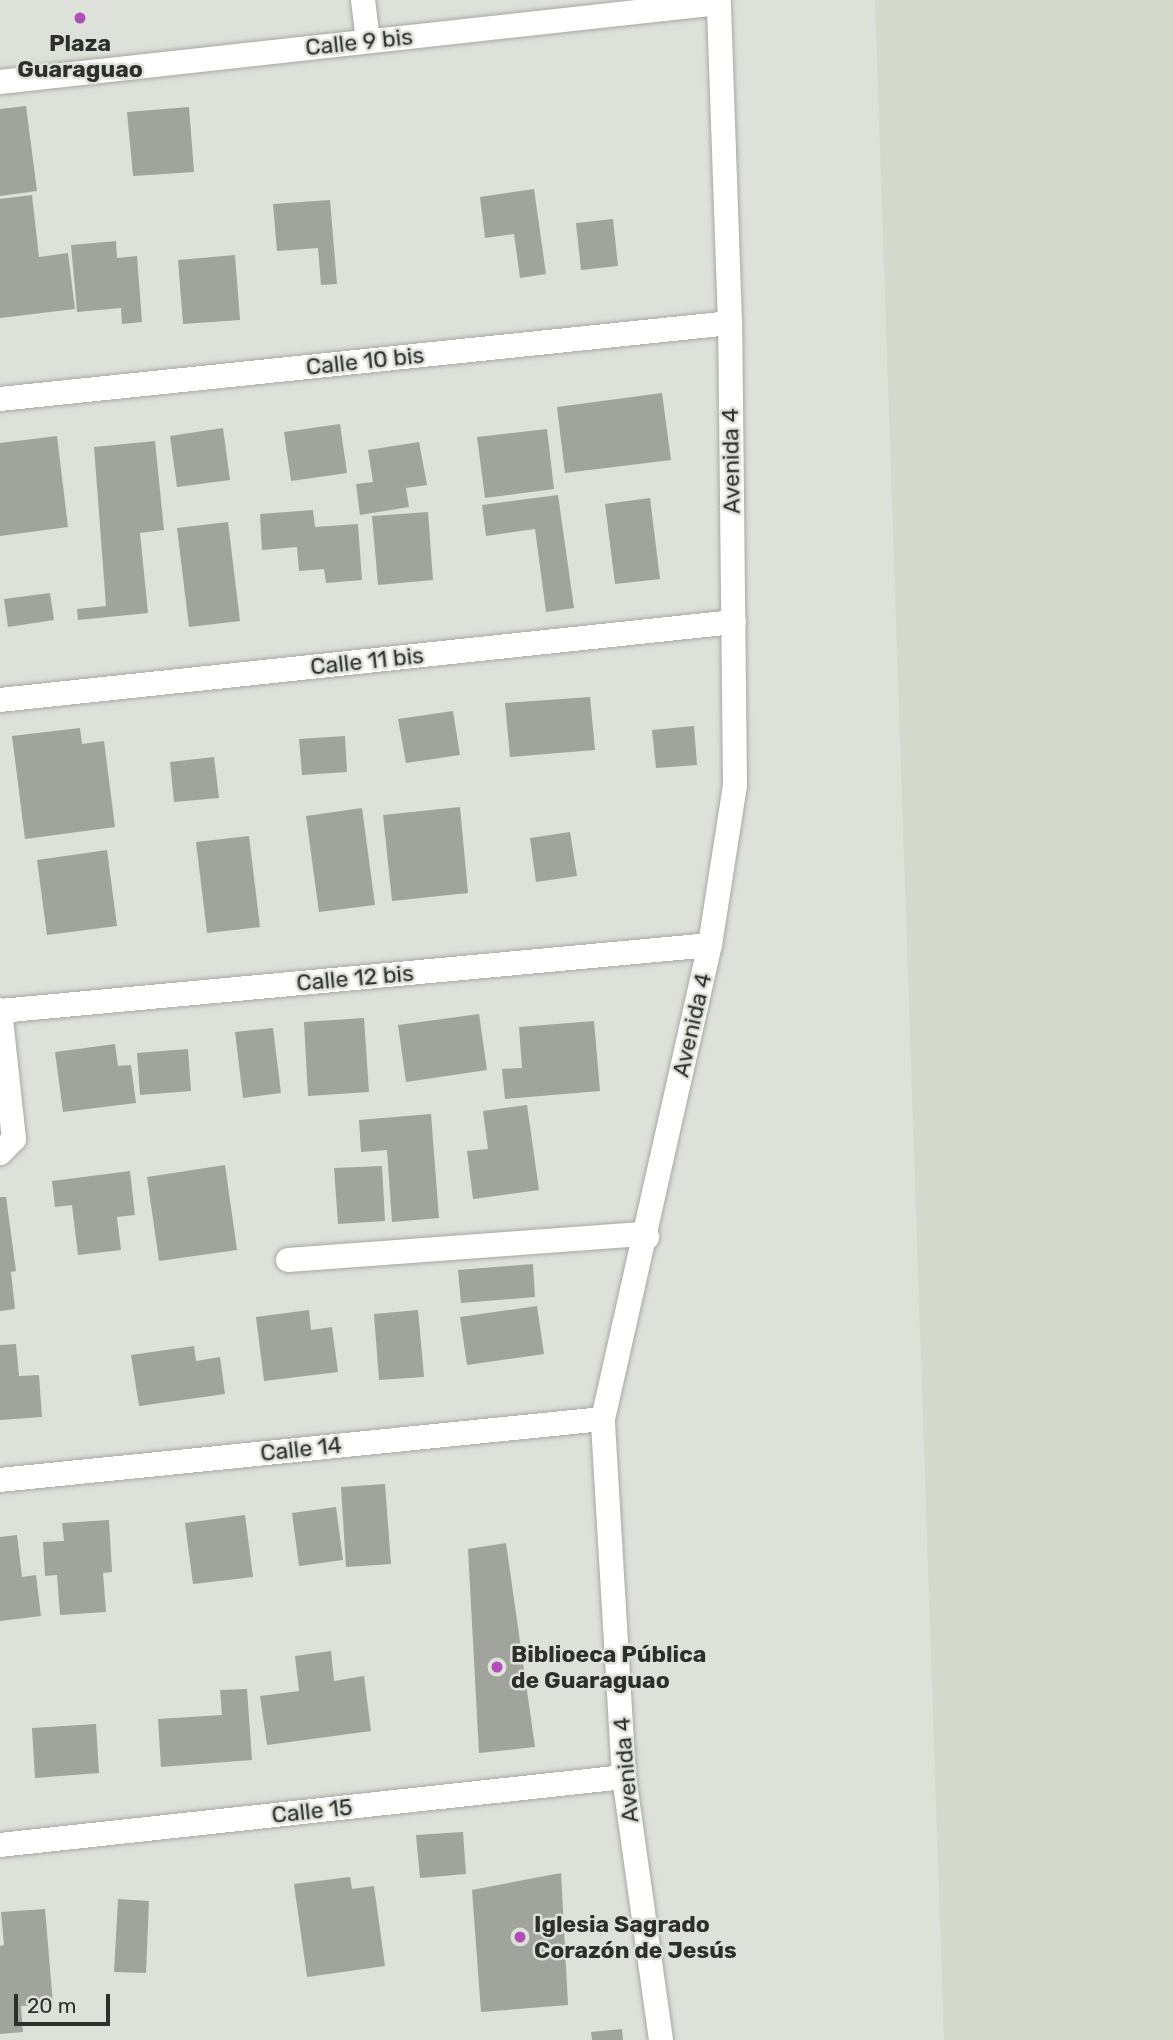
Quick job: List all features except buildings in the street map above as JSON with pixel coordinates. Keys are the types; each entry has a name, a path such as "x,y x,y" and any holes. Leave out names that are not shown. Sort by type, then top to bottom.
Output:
{"street":[{"path":"363,0 368,41"},
{"name":"Calle 9 bis","path":"0,82 719,1"},
{"name":"Avenida 4","path":"661,2040 624,1777 603,1419 710,945 735,786 730,323 719,1"},
{"name":"Calle 10 bis","path":"0,399 730,323"},
{"name":"Calle 11 bis","path":"0,700 734,622"},
{"name":"Calle 12 bis","path":"0,1010 710,945"},
{"path":"0,1010 7,1146"},
{"path":"288,1260 646,1236"},
{"name":"Calle 14","path":"0,1480 603,1419"},
{"name":"Calle 15","path":"0,1846 624,1777"}],"shaded area":[{"path":"875,0 1173,0 1173,2040 944,2040"}],"place":[{"name":"Plaza Guaraguao","path":"80,18"},
{"name":"Biblioeca Pública de Guaraguao","path":"497,1667"},
{"name":"Iglesia Sagrado Corazón de Jesús","path":"520,1937"}]}
